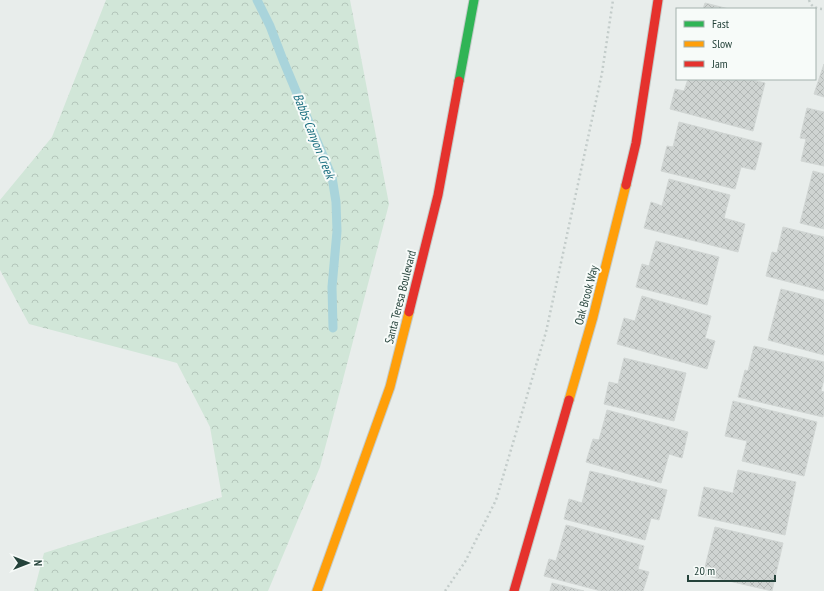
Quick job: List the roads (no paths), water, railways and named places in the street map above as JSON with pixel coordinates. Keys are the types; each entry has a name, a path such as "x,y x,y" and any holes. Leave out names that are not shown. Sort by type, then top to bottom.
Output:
{"main road":[{"name":"Santa Teresa Boulevard","path":"317,591 390,387 438,196 474,0"},
{"name":"Oak Brook Way","path":"514,591 593,317 636,143 658,0"}],"waterway":[{"name":"Babbs Canyon Creek","path":"257,0 270,26 332,177 336,202 337,231 332,287 333,328"}]}
